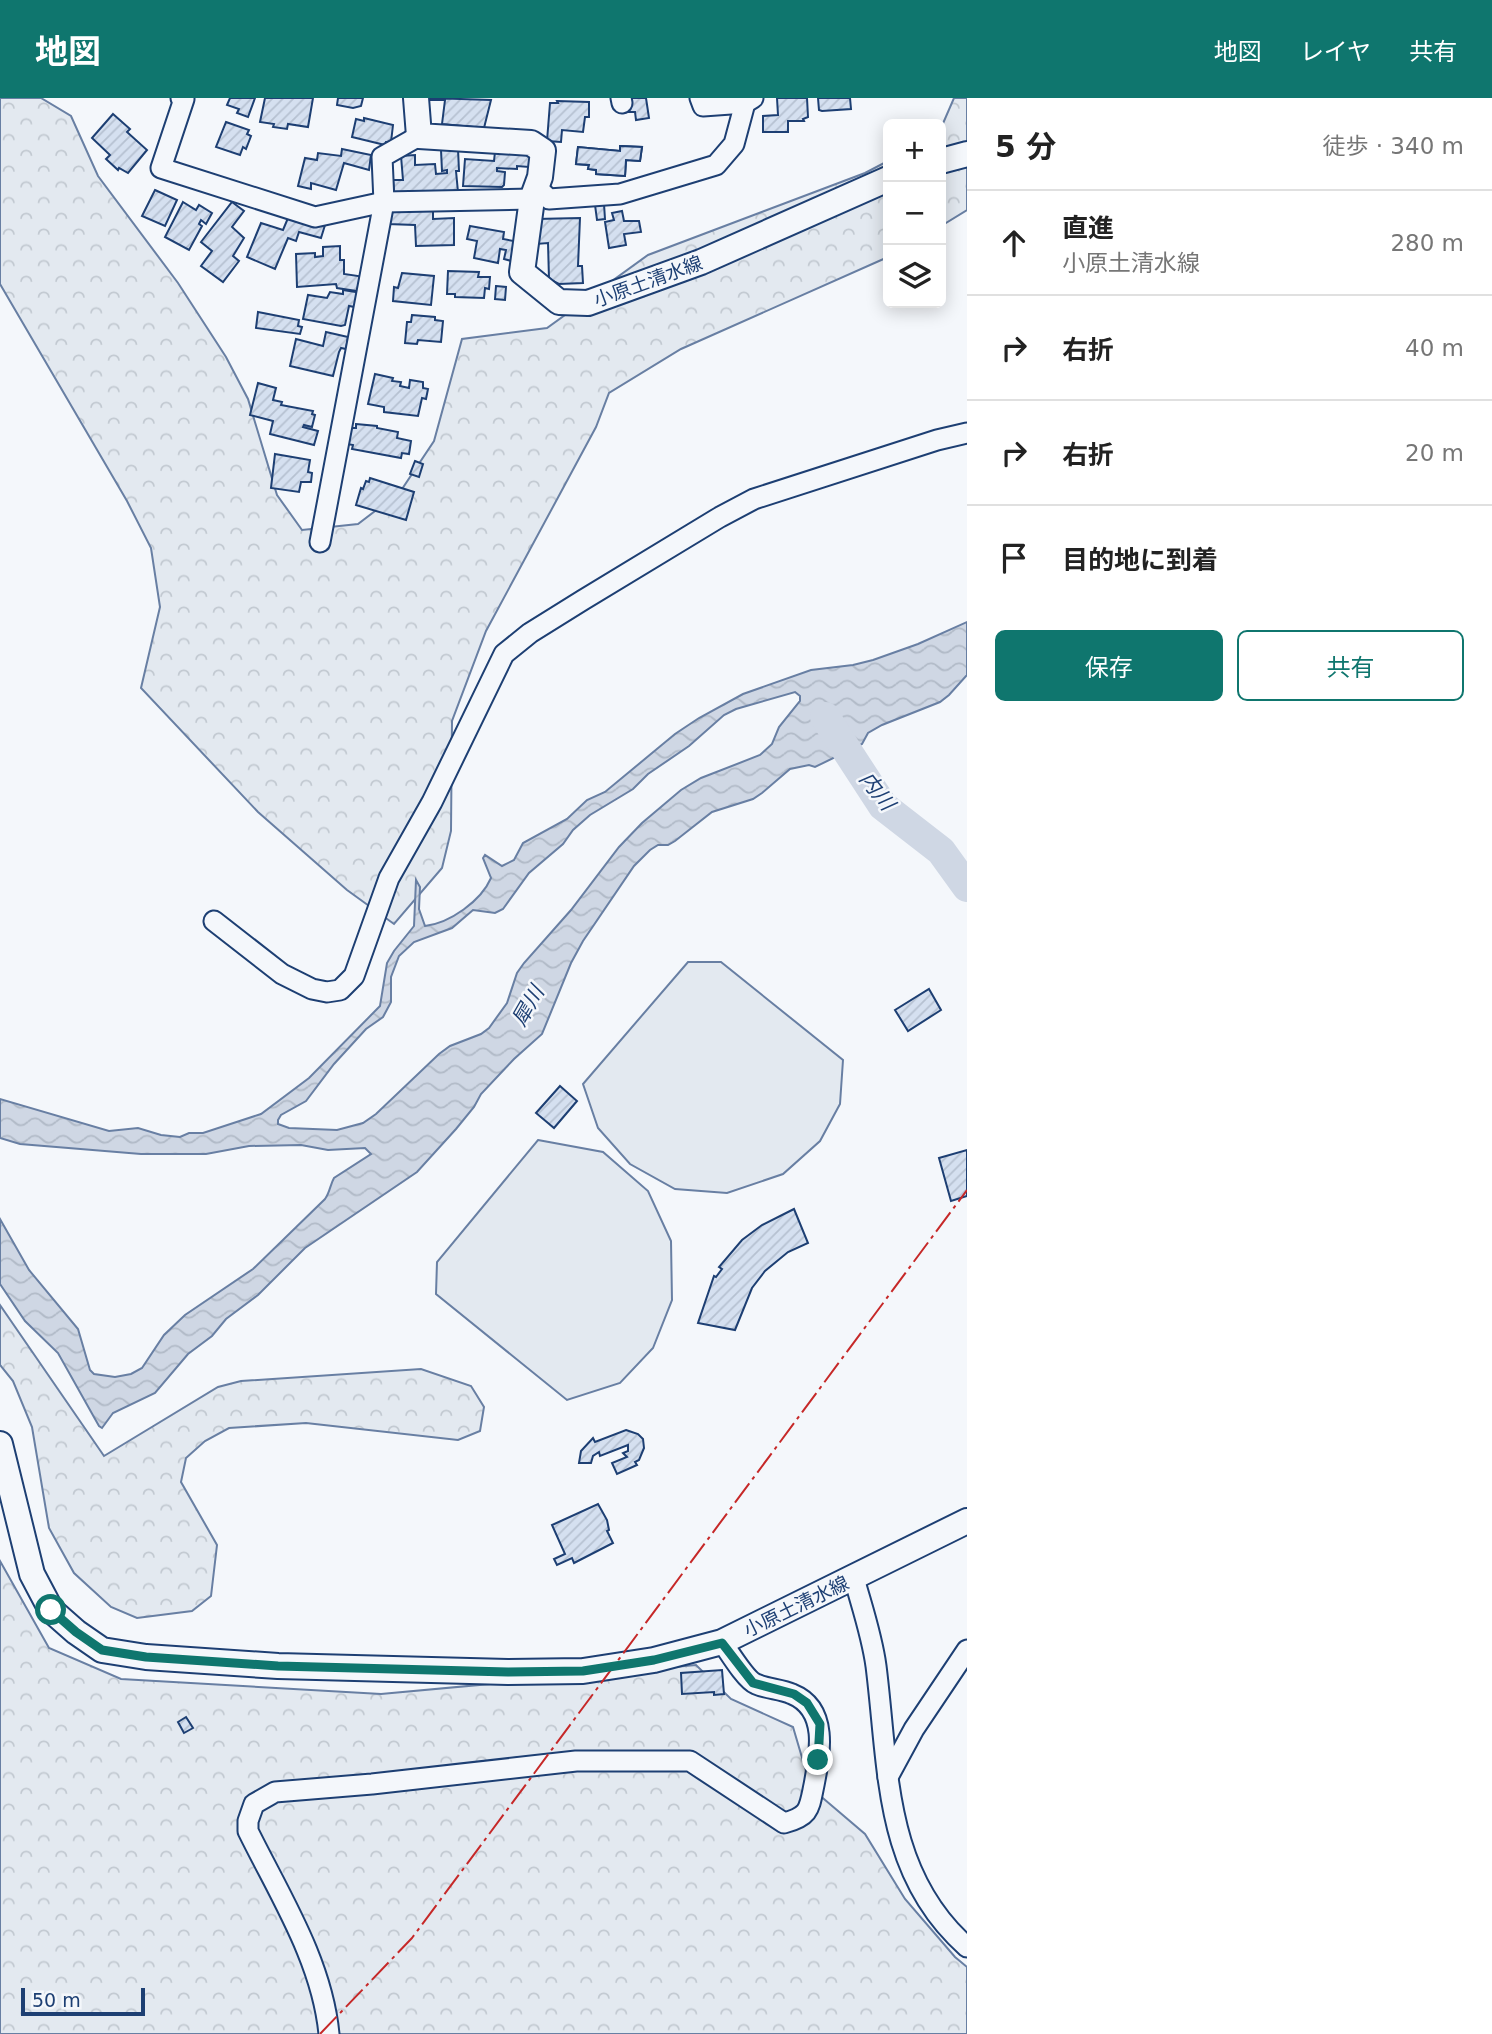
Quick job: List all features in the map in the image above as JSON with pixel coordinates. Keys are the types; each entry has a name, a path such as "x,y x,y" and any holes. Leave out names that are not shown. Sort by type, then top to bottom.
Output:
{"main road":[{"path":"416,98 419,136"},
{"name":"小原土清水線","path":"419,136 531,143 543,152 522,272 559,302 588,303 701,262 883,181"},
{"path":"946,160 967,154"},
{"name":"小原土清水線","path":"0,1444 32,1574 51,1610 102,1650 146,1657 278,1666 508,1672 583,1671 654,1660 722,1643 966,1522"}],"street":[{"path":"183,98 161,168 315,217 384,202 534,193 549,200 620,194 716,165 734,144 749,101 703,106 699,98"},
{"path":"320,542 384,202 382,157 419,136"},
{"path":"214,921 282,974 312,989 327,992 340,990 354,976 388,878 432,802 504,654 530,633 754,499 937,440 967,433"},
{"path":"854,1578 875,1663 888,1777 896,1829 904,1856 928,1902 956,1938 967,1947"},
{"path":"329,2034 327,2011 315,1966 248,1831 247,1821 254,1804 275,1792 372,1784 481,1770 576,1761 690,1761 784,1823 800,1819 806,1815 811,1799 818,1760 820,1724 807,1703 794,1694 753,1683 722,1643"},
{"path":"888,1777 914,1729 967,1650"}],"green space":[{"path":"0,98 41,98 71,116 98,176 178,283 226,357 248,399 277,495 302,530 358,524 400,492 434,441 462,339 547,328 648,255 865,173 883,164 883,259 681,349 609,393 596,427 486,631 452,721 451,831 442,868 394,924 347,890 258,812 141,688 160,607 151,548 127,501 0,284"},
{"path":"954,98 967,98 967,210 946,223 946,119"},
{"path":"688,962 721,962 843,1060 840,1104 820,1141 783,1174 727,1193 675,1189 630,1164 598,1128 583,1084"},
{"path":"538,1140 603,1152 648,1191 671,1241 672,1300 653,1348 620,1383 567,1400 436,1294 437,1262"},
{"path":"0,1305 104,1456 218,1387 241,1381 421,1369 471,1386 484,1407 480,1431 458,1440 306,1423 229,1428 205,1441 186,1458 181,1482 217,1545 211,1596 192,1611 137,1618 111,1607 74,1573 49,1528 32,1427 13,1381 0,1365"},
{"path":"0,1561 49,1648 121,1679 381,1694 696,1665 731,1699 793,1727 811,1788 865,1834 905,1899 955,1957 967,1967 967,2034 0,2034"}],"water":[{"name":"犀川","path":"967,622 967,675 949,695 940,702 882,725 868,733 862,744 815,767 809,765 790,769 753,799 712,812 675,841 650,850 634,866 583,941 571,963 542,1034 481,1094 456,1129 417,1172 305,1248 258,1295 226,1319 212,1336 188,1354 155,1393 113,1413 102,1428 99,1426 58,1353 25,1321 0,1284 0,1219 29,1270 78,1329 90,1370 94,1374 115,1377 131,1374 142,1368 164,1335 185,1315 253,1269 325,1199 334,1178 371,1154 365,1148 328,1150 301,1145 249,1146 206,1154 141,1154 20,1144 0,1138 0,1099 109,1131 138,1128 180,1137 189,1133 203,1133 261,1114 309,1078 380,1006 387,963 414,926 416,880 420,887 419,909 425,926 454,916 480,895 491,878 483,858 485,855 502,866 514,860 523,843 567,819 587,800 605,792 675,734 699,718 743,694 811,670 853,665 918,644","holes":["795,692 800,696 800,701 779,727 772,744 760,755 701,778 681,790 642,823 619,847 571,910 524,963 517,973 507,1003 489,1028 439,1054 363,1123 337,1130 289,1128 278,1124 281,1115 306,1101 334,1064 366,1029 383,1017 391,1002 391,977 399,956 414,942 452,928 473,910 495,913 503,909 529,873 563,844 573,830 590,815 633,789 648,774 689,746 724,715"]}],"building":[{"path":"230,98 255,98 248,117 237,113 239,109 227,105"},
{"path":"265,98 313,98 308,127 288,124 287,129 260,122"},
{"path":"338,98 363,98 361,106 353,108 337,105"},
{"path":"430,98 491,100 484,128 442,124 445,100"},
{"path":"628,98 646,98 649,118 636,120 635,112 629,112"},
{"path":"777,98 807,98 808,117 803,119 804,121 788,121 788,132 763,132 763,116 778,115"},
{"path":"818,98 850,98 851,109 819,110"},
{"path":"557,101 589,102 589,117 585,117 583,132 562,130 561,142 547,141 550,103 558,103"},
{"path":"113,114 130,129 127,132 147,150 128,173 119,168 118,170 106,159 110,155 92,138"},
{"path":"364,118 393,125 391,142 386,142 385,145 352,137 356,119 364,121"},
{"path":"226,122 249,130 247,134 251,136 246,149 243,147 240,155 216,147"},
{"path":"620,146 642,147 640,161 626,160 625,176 596,174 596,170 588,169 589,165 576,164 578,147 620,151"},
{"path":"620,146 642,147 640,161 626,160 625,176 596,174 596,170 588,169 589,165 576,164 578,147 620,151"},
{"path":"342,149 371,155 369,170 344,163 336,190 311,183 311,189 298,186 305,158 317,160 318,153 341,156"},
{"path":"458,149 458,192 394,194 393,180 403,180 401,156 415,155 415,165 435,164 436,174 447,173 447,170 442,171 441,150"},
{"path":"495,152 531,153 529,167 497,168 497,171 505,172 502,187 463,186 465,159 494,161"},
{"path":"155,190 177,200 165,226 142,216"},
{"path":"183,202 196,210 199,205 212,213 206,224 201,220 199,224 202,226 189,250 165,237"},
{"path":"232,202 244,211 232,227 244,238 233,256 239,261 223,282 201,266 212,251 201,242"},
{"path":"604,204 605,219 597,220 595,205"},
{"path":"388,205 433,205 433,219 454,218 454,245 416,246 415,225 388,224"},
{"path":"622,211 624,221 639,221 641,232 624,234 626,245 609,248 605,222 614,220 612,213"},
{"path":"288,218 325,225 321,238 299,232 296,241 288,238 275,269 247,257 261,223 283,230"},
{"path":"580,218 578,266 582,266 583,283 559,284 549,279 548,243 536,244 536,219"},
{"path":"470,226 504,232 503,239 519,242 515,262 504,259 506,250 500,249 498,263 474,258 477,241 467,239"},
{"path":"340,246 344,274 365,277 363,292 337,288 336,284 297,287 296,254 315,253 315,257 323,256 323,247"},
{"path":"448,271 479,272 478,277 490,277 489,289 485,288 484,298 455,297 455,294 447,294"},
{"path":"402,273 434,276 431,305 393,301 394,287 398,288"},
{"path":"496,286 506,287 505,300 495,299"},
{"path":"343,290 362,293 360,308 349,306 345,325 303,319 308,295 327,298 330,292 343,294"},
{"path":"258,312 299,320 298,326 302,327 300,334 256,328"},
{"path":"412,315 435,317 435,320 443,321 441,342 418,340 417,344 405,343 407,322 411,322"},
{"path":"326,332 348,337 346,349 341,348 339,352 333,376 290,366 296,339 323,346"},
{"path":"375,374 393,378 392,381 401,382 400,386 409,388 410,380 423,382 423,388 428,389 426,399 422,398 418,416 384,412 384,407 368,404"},
{"path":"258,383 276,388 273,400 282,402 281,405 313,411 312,414 315,415 312,427 303,427 318,431 314,445 270,434 273,421 250,415"},
{"path":"356,424 398,432 397,438 411,441 409,454 402,453 401,458 352,449 353,445 347,444 351,428 356,428"},
{"path":"275,454 310,460 308,472 312,473 311,482 301,482 299,492 271,488"},
{"path":"415,461 423,464 419,477 410,474"},
{"path":"370,478 414,492 406,520 356,505 361,488 363,489"},
{"path":"929,989 941,1010 908,1031 895,1010"},
{"path":"560,1086 577,1101 554,1128 536,1113"},
{"path":"967,1150 967,1196 951,1201 939,1158"},
{"path":"794,1209 808,1243 788,1252 765,1271 752,1288 735,1330 698,1323 714,1276 722,1269 719,1267 742,1240 762,1225"},
{"path":"626,1430 643,1439 644,1448 639,1460 635,1462 637,1465 617,1474 612,1463 627,1457 623,1453 628,1451 628,1445 600,1456 599,1452 593,1456 591,1463 579,1463 581,1451 593,1438 595,1442"},
{"path":"598,1504 607,1520 607,1531 613,1543 574,1563 572,1558 557,1565 554,1559 565,1554 552,1525"},
{"path":"722,1670 724,1694 682,1694 681,1673"},
{"path":"186,1717 193,1728 184,1733 178,1722"}],"waterway":[{"name":"内川","path":"825,717 883,806 941,851 967,887"}],"power":[{"path":"320,2034 412,1938 967,1190"}],"route":[{"path":"51,1610 102,1650 146,1657 278,1666 508,1672 583,1671 654,1660 722,1643 753,1683 794,1694 807,1703 820,1724 818,1760"}]}
